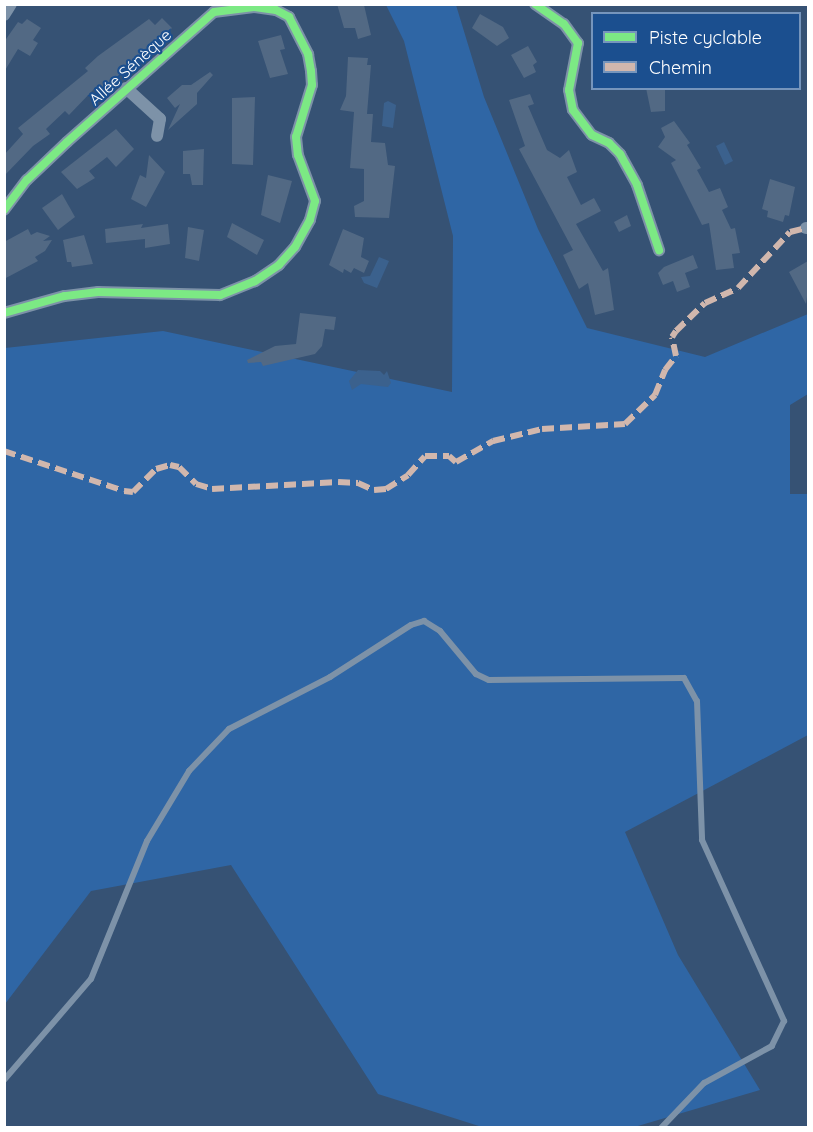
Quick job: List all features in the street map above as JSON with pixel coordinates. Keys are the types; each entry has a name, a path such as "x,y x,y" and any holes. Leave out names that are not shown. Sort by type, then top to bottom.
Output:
{"street":[{"path":"4,15 11,4"},
{"path":"535,4 564,24 578,43 569,90 573,110 592,135 609,143 620,154 637,184 659,250"},
{"name":"Allée Sénèque","path":"4,210 27,180 212,8 254,7 276,10 289,17 308,54 312,85 296,137 298,155 315,201 310,220 295,247 279,265 255,281 220,295 98,292 64,296 4,313"},
{"path":"126,88 160,119 157,136"}],"lane":[{"path":"4,1080 91,979 147,841 189,771 229,729 330,677 411,626 424,621 440,631 476,674 489,680 684,678 697,701 702,840 784,1021 772,1046 704,1083 661,1128"}],"shaded area":[{"path":"386,5 456,5 484,97 538,229 587,328 705,357 808,314 808,394 790,405 790,494 808,494 808,735 625,832 678,955 760,1090 631,1128 482,1127 378,1094 231,865 91,891 5,1004 5,348 163,331 452,392 453,236 404,41"},
{"path":"388,101 396,105 393,128 382,126 384,103"},
{"path":"724,142 733,161 725,165 716,146"},
{"path":"379,257 389,261 377,288 364,283 361,277 370,276"},
{"path":"358,370 380,371 384,375 387,371 391,383 388,387 361,384 352,390 349,381"}],"building":[{"path":"337,4 364,5 371,35 358,39 355,28 344,28"},
{"path":"480,14 503,27 509,38 497,46 472,28"},
{"path":"162,18 172,28 103,90 101,86 94,89 69,115 65,111 46,129 50,134 33,146 4,176 4,155 23,134 18,128 88,71 85,68 98,56 149,19 155,25"},
{"path":"27,19 41,28 33,40 38,43 30,56 18,49 4,72 4,42 18,22 22,24"},
{"path":"281,35 285,49 280,50 288,74 270,78 258,41"},
{"path":"528,46 537,62 533,65 536,72 524,78 511,55"},
{"path":"348,57 368,58 367,65 371,65 367,114 373,114 371,142 385,143 388,165 395,166 389,218 355,217 354,206 364,201 364,169 350,168 354,112 340,110 346,96"},
{"path":"210,72 213,75 197,93 197,104 168,130 180,104 175,108 167,98 182,85 191,85"},
{"path":"646,90 665,90 665,111 651,112"},
{"path":"530,94 534,104 528,106 547,150 560,158 569,150 577,172 567,177 581,205 594,198 601,211 576,224 603,271 608,268 614,310 595,315 588,283 579,289 563,255 573,250 519,149 525,146 509,100"},
{"path":"255,97 253,165 232,164 232,98"},
{"path":"674,121 690,143 687,145 701,168 697,170 709,192 720,188 728,207 722,210 731,229 735,228 740,253 732,254 734,268 716,270 709,223 702,225 671,163 676,160 658,147 665,137 661,128"},
{"path":"116,129 134,149 116,167 107,157 89,171 95,178 77,189 61,172"},
{"path":"204,149 203,185 192,185 190,174 183,174 183,151"},
{"path":"149,155 165,172 146,207 131,199 140,175 146,178"},
{"path":"268,175 292,181 280,223 261,215"},
{"path":"770,179 795,187 789,216 785,215 783,222 767,217 768,211 762,209"},
{"path":"62,194 75,217 58,230 42,208"},
{"path":"627,215 631,226 619,232 614,222"},
{"path":"232,223 264,240 257,255 227,237"},
{"path":"143,224 141,228 168,224 170,244 145,248 145,239 106,243 105,229"},
{"path":"188,227 204,230 199,261 185,258"},
{"path":"28,229 31,235 37,232 50,236 43,241 52,240 45,251 35,257 38,261 4,279 4,242"},
{"path":"343,229 364,238 361,257 369,261 364,273 354,268 351,273 344,269 343,273 329,265"},
{"path":"84,235 93,264 72,267 71,262 67,262 63,240"},
{"path":"693,255 698,268 685,273 690,287 677,292 673,281 663,285 658,273 664,267"},
{"path":"808,261 808,289 806,304 789,272"},
{"path":"300,313 336,317 334,330 325,329 322,346 315,354 263,366 261,362 248,363 247,360 275,346 296,344"}],"marked path":[{"path":"4,451 133,492 156,469 170,465 179,467 196,484 212,489 338,482 358,483 374,490 386,489 408,475 425,456 449,456 456,462 493,441 542,429 625,424 655,395 665,370 676,356 672,337 676,331 705,303 738,288 790,232 806,228"}],"cycle path":[{"path":"535,4 564,24 578,43 569,90 573,110 592,135 609,143 620,154 637,185 659,250"},
{"path":"4,210 27,180 67,142 214,12 254,7 276,10 289,17 308,54 311,71 312,85 296,137 298,155 315,201 310,220 295,247 279,265 255,281 220,295 98,292 64,296 4,313"}]}
